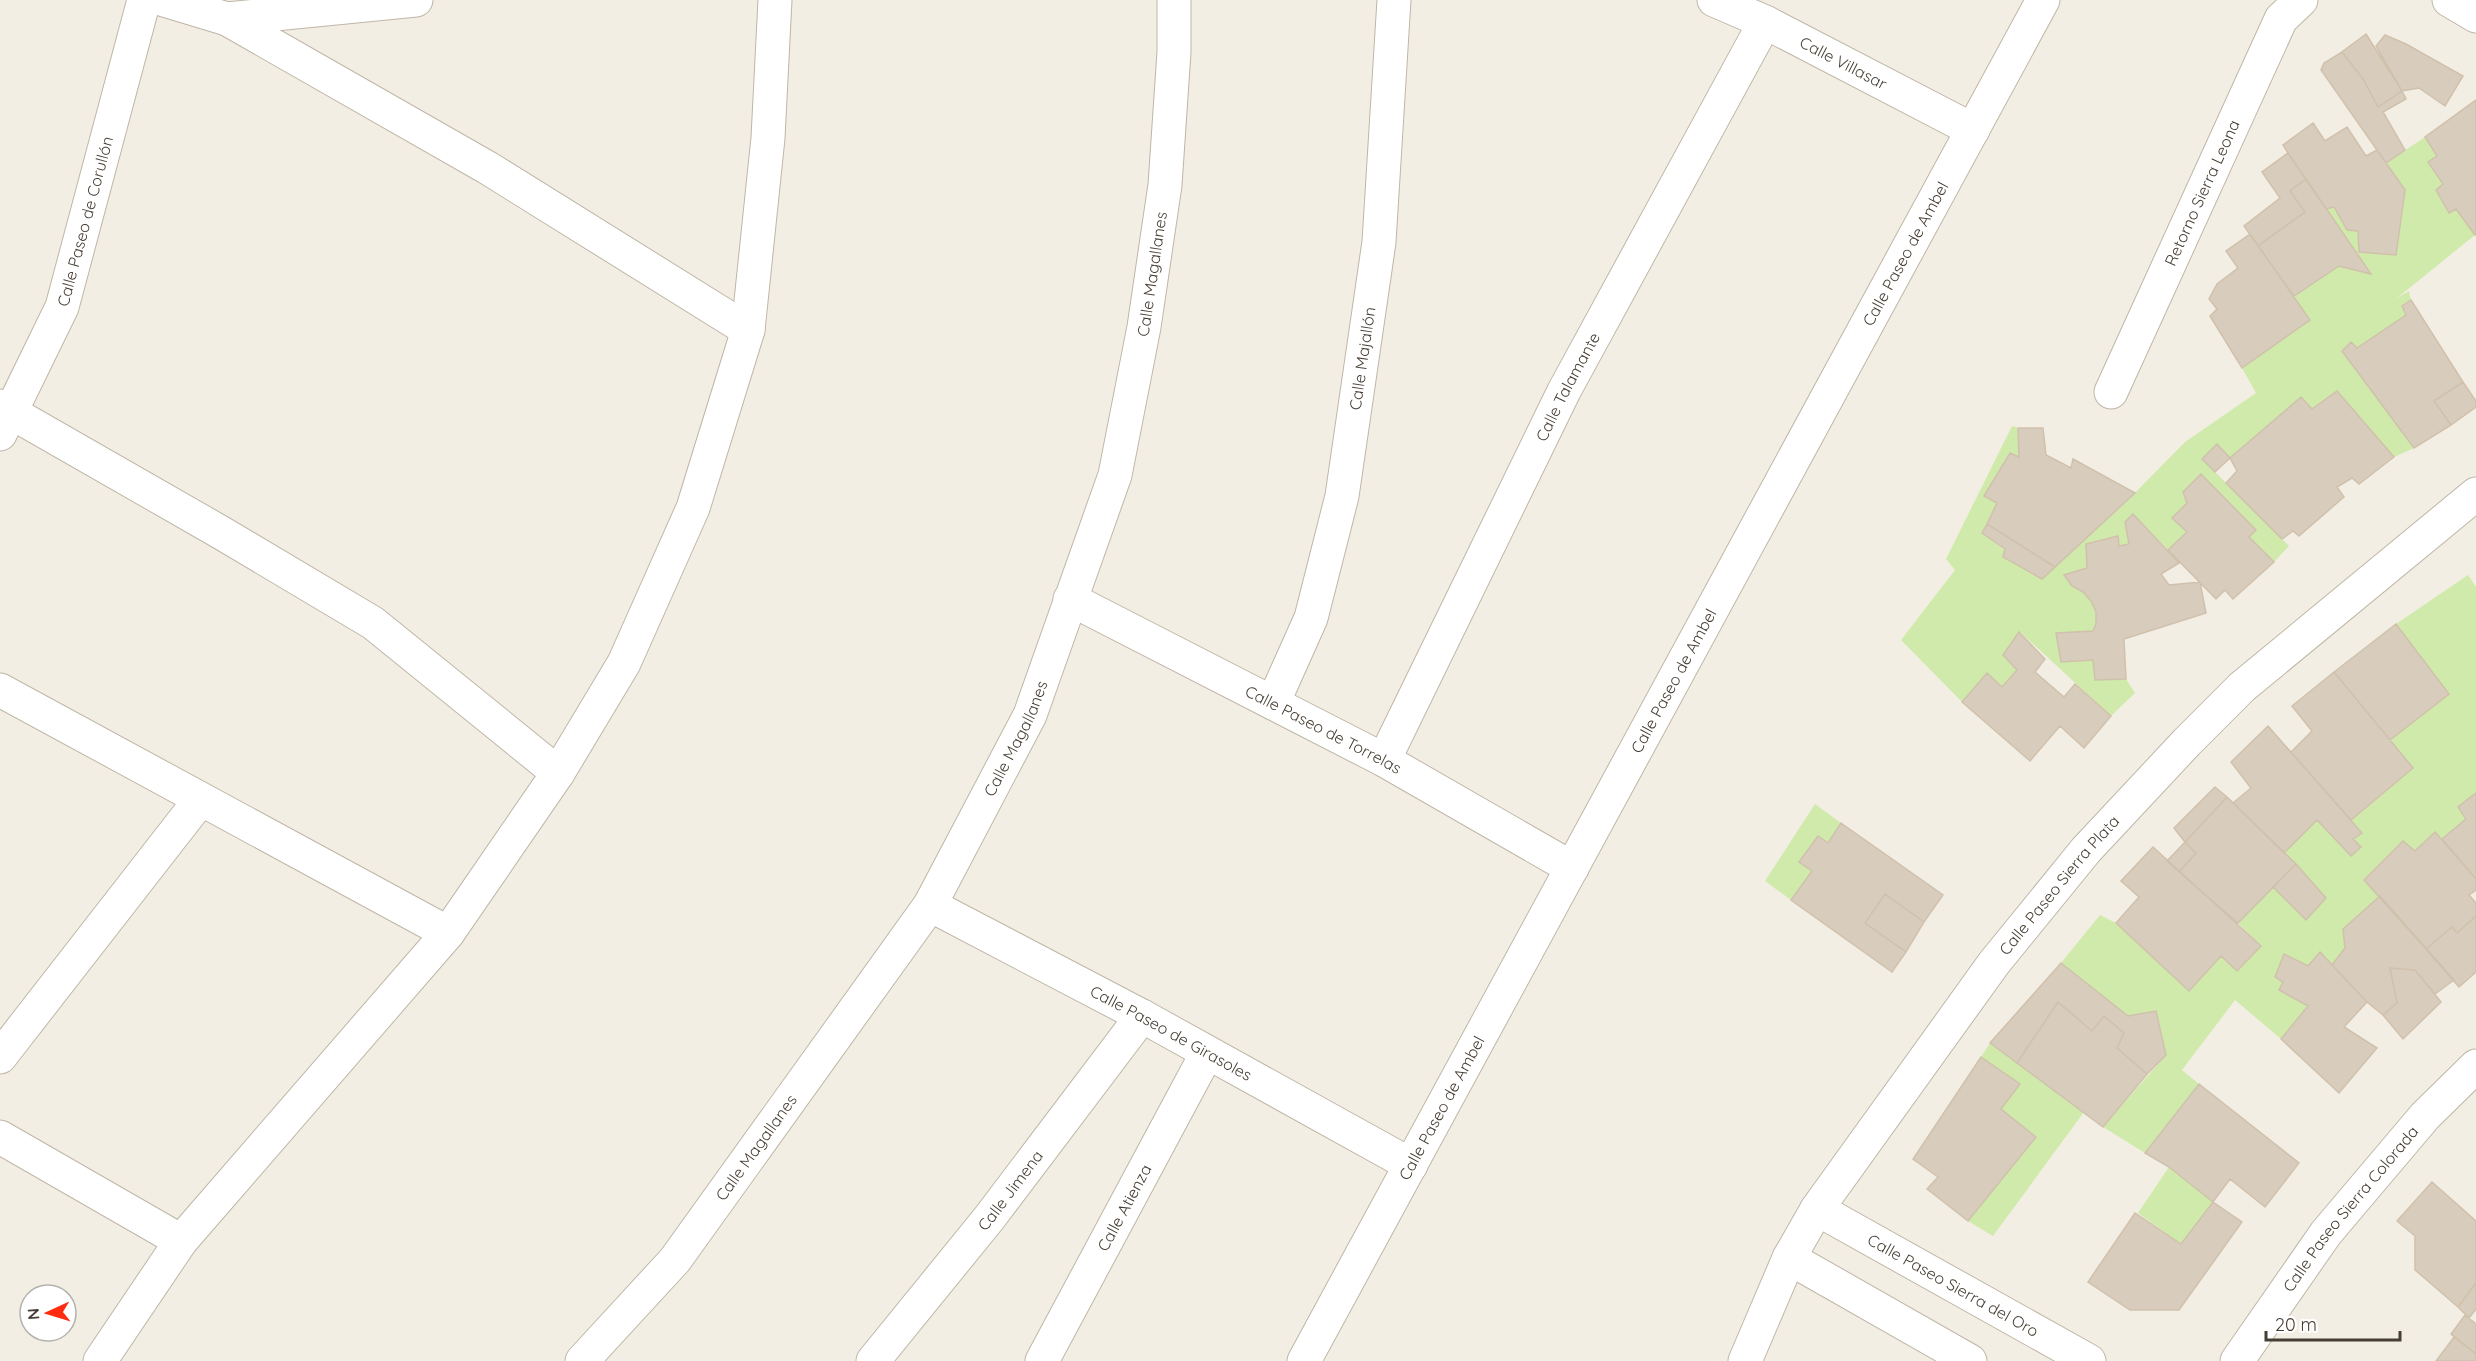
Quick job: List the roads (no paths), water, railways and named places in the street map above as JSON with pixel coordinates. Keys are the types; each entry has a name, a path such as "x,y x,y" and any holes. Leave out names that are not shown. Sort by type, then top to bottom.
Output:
{"street":[{"name":"Calle Paseo de Corullón","path":"4,417 62,307 144,0"},
{"path":"164,0 227,20 488,168 748,330"},
{"path":"227,20 416,0"},
{"path":"100,1361 182,1241 448,933 558,773 624,663 693,508 748,330 768,138 775,0"},
{"name":"Calle Magallanes","path":"582,1361 675,1260 930,905 1030,715 1115,475 1144,327 1165,185 1174,52 1174,0"},
{"name":"Calle Majallón","path":"1273,703 1311,618 1342,496 1379,242 1394,0"},
{"name":"Calle Villasar","path":"1714,0 1765,22 1973,130"},
{"name":"Calle Paseo de Ambel","path":"1304,1361 2043,0"},
{"name":"Retorno Sierra Leona","path":"2111,392 2281,19 2301,0"},
{"path":"2449,0 2476,16"},
{"name":"Calle Talamante","path":"1384,760 1564,391 1765,22"},
{"path":"4,417 373,622 558,773"},
{"name":"Calle Paseo Sierra Plata","path":"1745,1361 1789,1258 1817,1209 1994,963 2094,842 2242,687 2476,494"},
{"name":"Calle Paseo de Torrelas","path":"1070,598 1384,760 1572,868"},
{"path":"0,690 448,933"},
{"path":"0,1057 200,800"},
{"name":"Calle Paseo de Girasoles","path":"930,905 1142,1016 1411,1165"},
{"name":"Calle Jimena","path":"873,1361 990,1217 1142,1016"},
{"name":"Calle Atienza","path":"1042,1361 1207,1053"},
{"name":"Calle Paseo Sierra Colorada","path":"2237,1361 2326,1233 2425,1116 2476,1066"},
{"path":"0,1137 182,1241"},
{"name":"Calle Paseo Sierra del Oro","path":"1817,1209 2090,1361"},
{"path":"1789,1258 1970,1361"}]}
